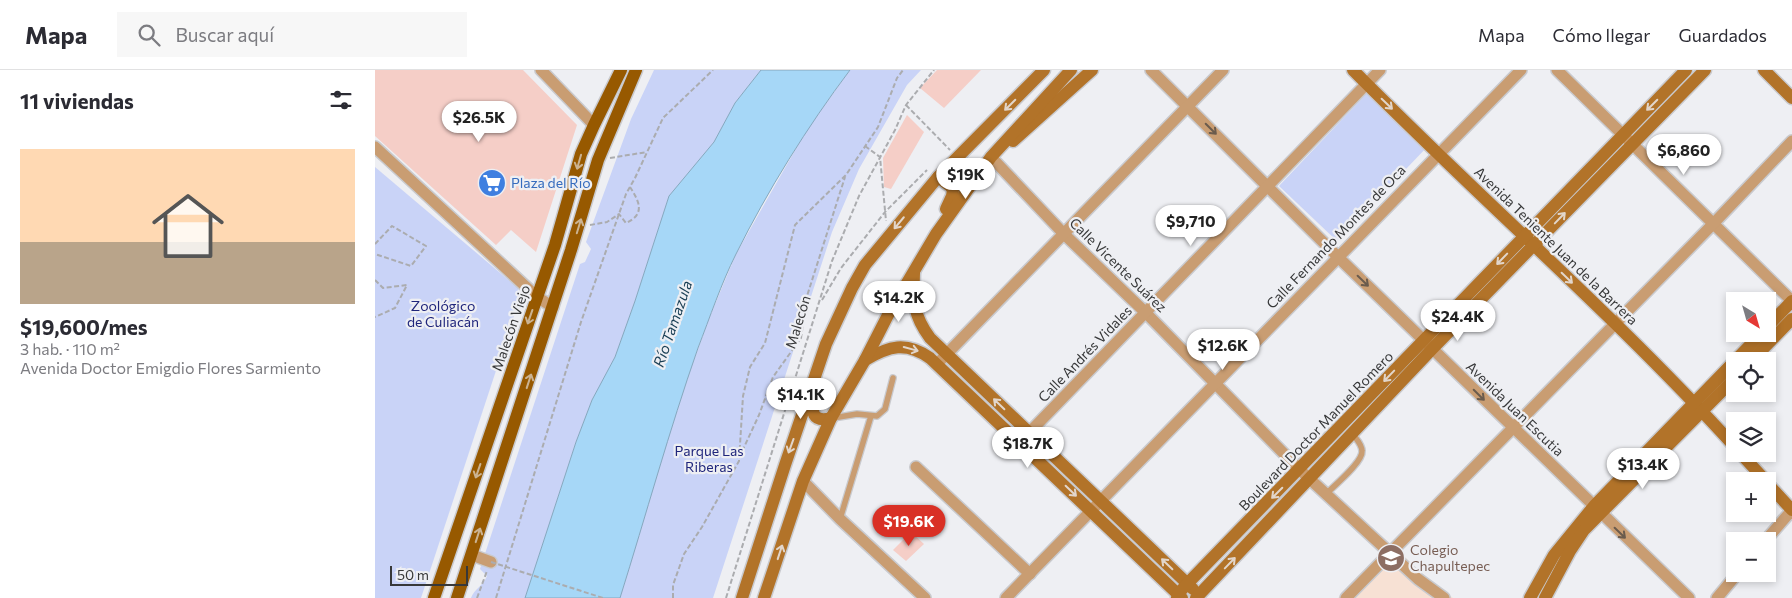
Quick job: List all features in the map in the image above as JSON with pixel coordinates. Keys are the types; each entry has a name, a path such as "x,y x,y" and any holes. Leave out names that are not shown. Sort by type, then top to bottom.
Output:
{"main road":[{"name":"Malecón Viejo","path":"434,598 555,245 581,154 593,125 621,70"},
{"path":"457,598 553,307 598,160 636,70"},
{"path":"593,125 597,133 598,160"}],"street":[{"path":"541,70 593,125"},
{"path":"742,598 826,344 865,265 938,177 1044,70"},
{"path":"764,598 803,481 831,418 865,360 887,315 936,234 991,157 1071,70"},
{"path":"1001,145 1014,141 1092,70"},
{"name":"Avenida Juan Escutia","path":"1151,70 1338,257 1689,598"},
{"path":"937,364 1223,70"},
{"name":"Avenida Teniente Juan de la Barrera","path":"1353,70 1534,245 1699,408 1726,437"},
{"name":"Calle Andrés Vidales","path":"1020,443 1380,70"},
{"name":"Calle Fernando Montes de Oca","path":"1006,598 1521,70"},
{"path":"1557,70 1792,301 1776,318"},
{"name":"Boulevard Doctor Manuel Romero","path":"1179,597 1187,584 1300,470 1428,344 1534,245 1686,70"},
{"name":"Boulevard Doctor Manuel Romero","path":"1199,597 1352,433 1524,236 1628,138 1705,70"},
{"path":"1764,70 1792,98"},
{"path":"1345,598 1792,142"},
{"path":"375,147 537,297 553,307"},
{"name":"Calle Vicente Suárez","path":"991,157 1064,234 1215,382 1300,470 1418,579 1443,598"},
{"path":"936,234 953,192 950,186 938,177"},
{"path":"914,270 913,299 919,321 930,338 1199,597"},
{"path":"1760,352 1792,319"},
{"path":"1530,598 1554,556 1699,408 1754,342"},
{"path":"865,360 888,349 901,347 923,353 937,364 1091,510 1179,597"},
{"path":"814,384 813,412 817,418 831,418"},
{"path":"1699,408 1726,386"},
{"path":"1748,462 1758,472"},
{"path":"916,468 1030,574"},
{"path":"803,481 925,598"},
{"path":"1773,532 1792,510 1776,492"},
{"path":"1545,598 1570,551 1597,510"},
{"path":"472,555 491,562"},
{"path":"1717,598 1730,582"}],"lane":[{"path":"831,418 857,414 877,416 885,409 893,378"},
{"path":"841,519 871,416"},
{"path":"1326,494 1360,459 1362,449 1352,433"}],"path":[{"path":"496,598 581,322 630,187 663,118 713,70"},
{"path":"739,459 743,396 751,367 765,342 795,225 846,175 878,127 897,78 903,70"},
{"name":"Malecón","path":"726,598 832,261 859,196 906,105 934,70"},
{"path":"906,105 958,157"},
{"path":"865,146 880,157 889,235"},
{"path":"598,160 647,152"},
{"path":"673,598 673,585 684,554 702,527 739,459 759,415 773,377 801,338 807,296 846,175"},
{"path":"619,214 626,223 632,220 638,213 639,203 630,187"},
{"path":"579,226 607,222 619,214"},
{"path":"375,244 392,226 426,246 411,266 375,254"},
{"path":"375,280 383,288 407,285 395,308 375,317"},
{"path":"801,338 808,339"},
{"path":"477,598 491,562 603,598"}],"shaded area":[{"name":"Colegio Chapultepec","path":"1391,543 1422,574 1453,598 1338,598"}],"green space":[{"path":"654,70 761,70 735,103 714,142 669,196 615,357 592,400 576,442 525,598 471,598 487,576 480,569 580,264 585,262 591,249 586,242 631,119"},
{"name":"Parque Las Riberas","path":"850,70 921,70 907,85 859,169 832,232 713,598 620,598 690,371 710,316 736,254 806,131"},
{"path":"1369,91 1428,146 1337,241 1279,186"},
{"name":"Zoológico de Culiacán","path":"375,167 518,288 519,301 421,598 375,598"}],"water":[{"name":"Río Tamazula","path":"761,70 850,70 803,136 748,230 725,277 687,379 620,598 525,598 576,442 592,400 615,357 669,196 714,142 735,103"}],"building":[{"name":"Plaza del Río","path":"375,70 523,70 577,125 536,252 511,230 496,245 375,136"},
{"path":"937,70 981,70 944,108 920,88"},
{"path":"907,115 924,132 891,189 884,187 883,158"},
{"path":"911,532 924,544 906,561 893,550"}],"place":[{"name":"Plaza del Río","path":"492,183"},
{"name":"Colegio Chapultepec","path":"1391,558"}]}
